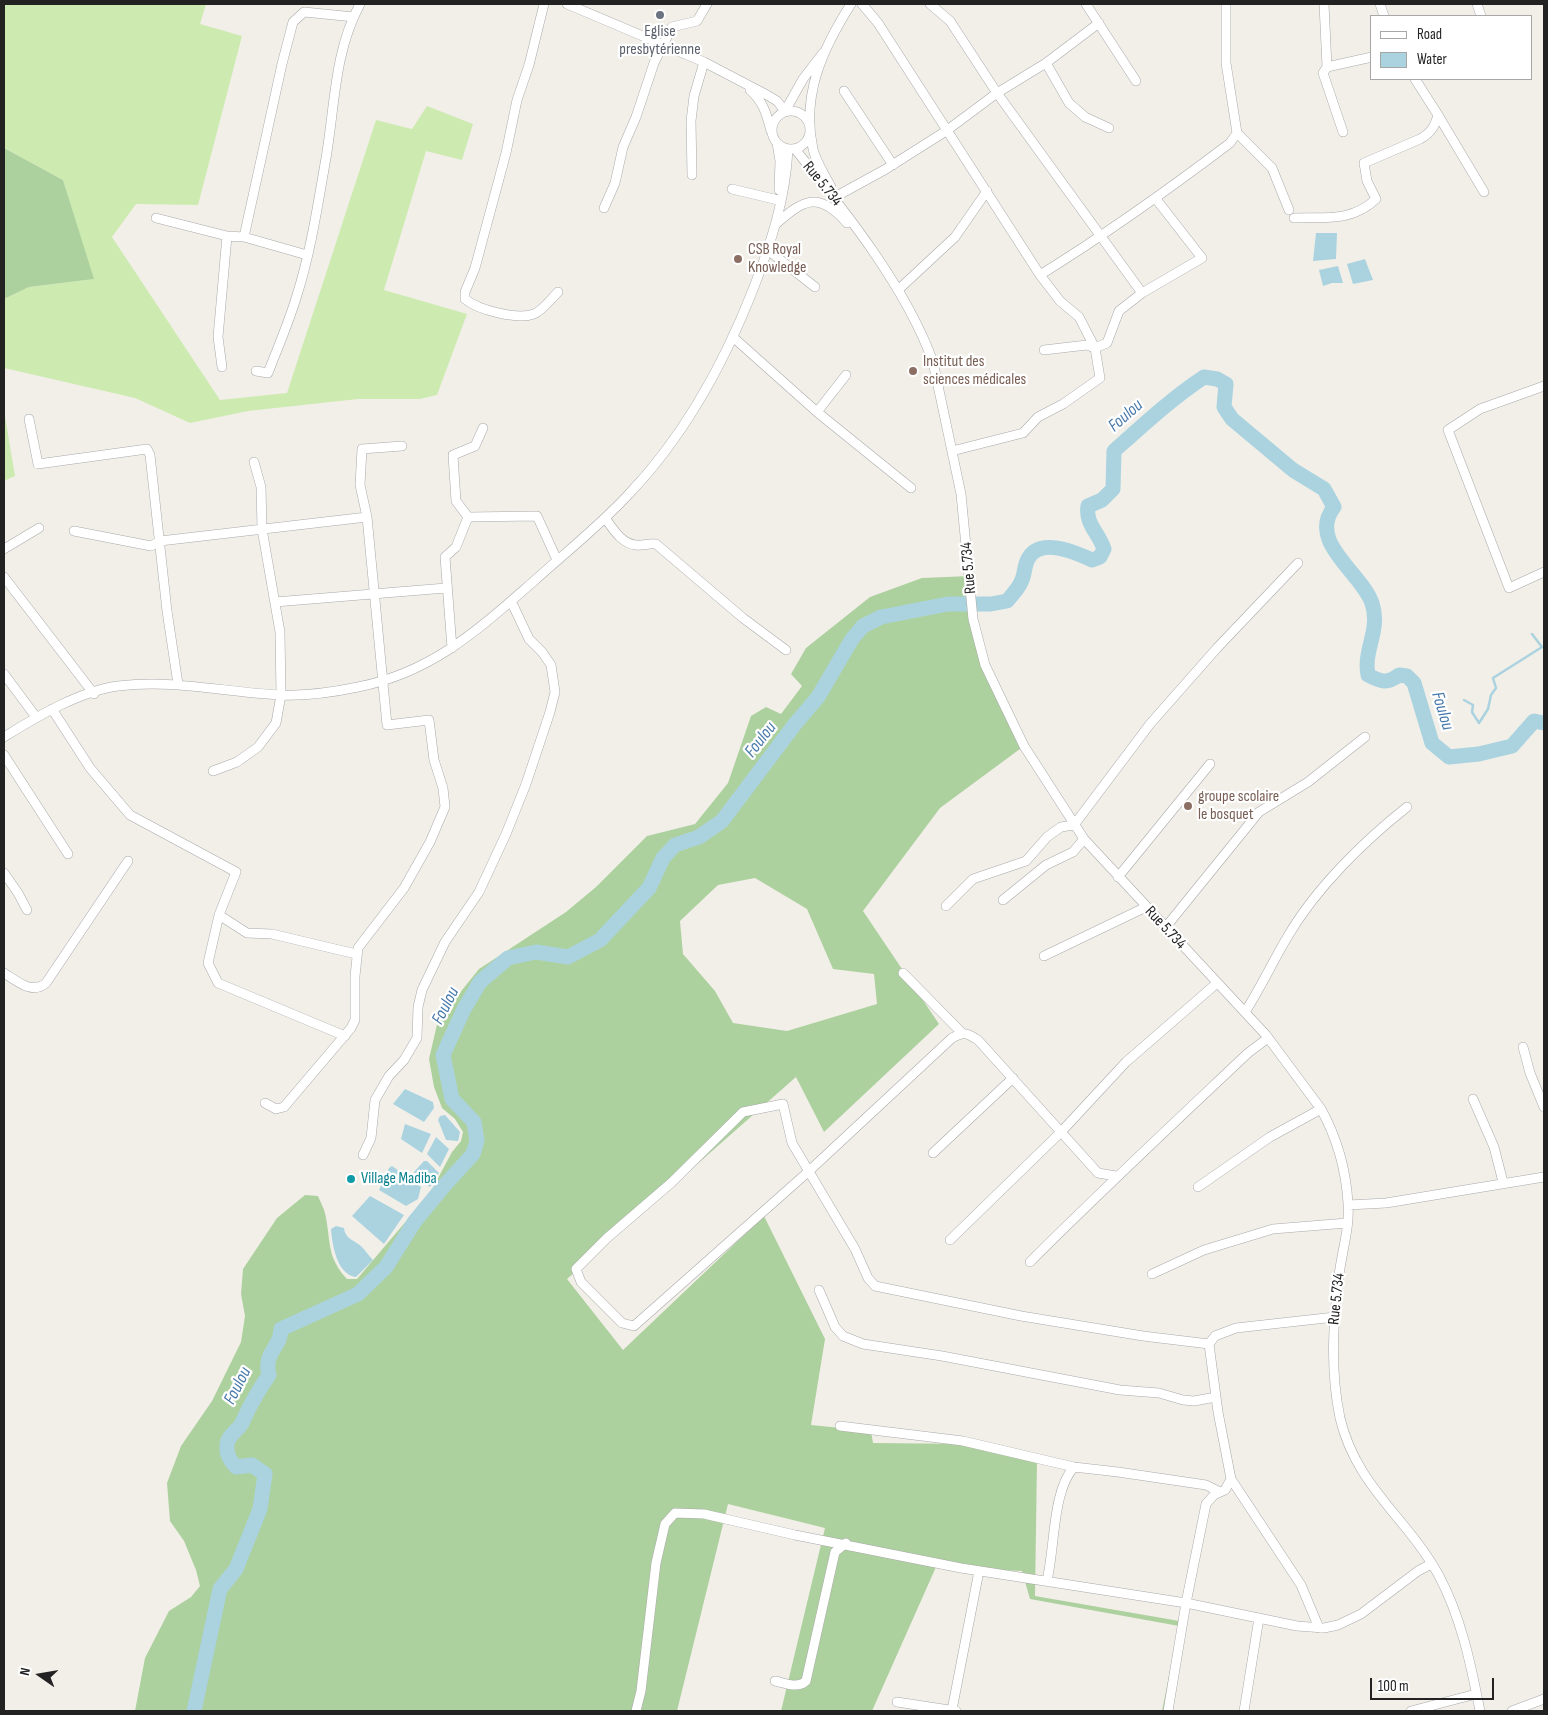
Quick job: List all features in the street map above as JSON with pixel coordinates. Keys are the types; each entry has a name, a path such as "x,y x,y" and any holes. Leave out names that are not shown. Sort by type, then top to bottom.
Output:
{"street":[{"path":"256,371 268,373 297,295 307,255 328,145 333,94 344,43 360,4"},
{"path":"544,4 517,100 506,153 478,259 465,292 465,299 481,309 526,315 537,312 558,292"},
{"path":"567,4 582,7 704,62 777,101 785,112"},
{"path":"604,208 615,183 623,147 636,117 654,63 672,27 692,24 697,21 707,4"},
{"path":"772,133 774,120 785,112 802,79 823,53 851,4"},
{"path":"862,4 878,23 1040,275 1060,301 1079,317 1096,348 1100,378 1063,404 1038,417 1023,433 952,451"},
{"path":"930,4 950,21 962,42 1142,293"},
{"path":"1086,4 1136,81"},
{"path":"1226,4 1226,63 1237,133 1272,168 1292,214 1344,217 1365,210 1376,199 1367,181 1364,163 1427,135 1435,125 1438,115"},
{"path":"1324,4 1327,67 1323,74 1343,132"},
{"path":"244,237 272,104 293,22 304,12 354,17"},
{"path":"823,53 813,80 809,104 811,129 813,150 835,197 893,165 946,131 998,93 1046,63 1099,23"},
{"path":"1327,67 1370,57"},
{"path":"692,175 691,121 694,96 704,62"},
{"path":"1046,63 1069,103 1084,118 1109,128"},
{"path":"1416,80 1484,192"},
{"path":"741,81 758,97 767,114 777,143 780,161 776,220"},
{"path":"844,91 893,165"},
{"path":"785,112 797,111 802,114 810,123 811,129 808,140 791,149"},
{"path":"1040,275 1156,199 1230,143 1237,133"},
{"path":"777,143 791,149"},
{"path":"4,737 52,709 116,686 178,684 281,695 318,694 359,687 382,681 432,662 476,631 605,518 647,474 689,419 734,338 768,250 791,149"},
{"name":"Rue 5.734","path":"791,149 835,197 898,290 926,343 933,362 952,451 966,532 974,619 985,665 1024,746 1084,839 1268,1038 1321,1109 1340,1152 1348,1205 1334,1317 1332,1375 1341,1420 1353,1452 1370,1484 1431,1564 1453,1605 1470,1664 1480,1711"},
{"path":"732,189 778,200"},
{"path":"898,290 955,237 987,191"},
{"path":"1044,350 1087,345 1096,348 1107,343 1119,312 1142,293 1202,258 1156,199"},
{"path":"776,220 810,201 823,203 834,208 870,249"},
{"path":"156,218 227,236 244,237 307,255"},
{"path":"222,367 218,337 227,236"},
{"path":"768,250 815,286"},
{"path":"734,338 817,412 911,488"},
{"path":"817,412 846,375"},
{"path":"1544,386 1480,409 1448,430 1509,588 1544,572"},
{"path":"29,419 38,464 147,449 150,455 178,684"},
{"path":"468,518 456,501 453,455 475,446 483,428"},
{"path":"265,1103 276,1109 284,1107 345,1036 355,1020 356,954 358,948 404,888 430,842 445,807 443,788 434,760 429,720 386,725 367,517 360,485 362,449 402,446"},
{"path":"213,772 237,762 258,747 276,723 281,695 280,632 262,529 262,486 254,462"},
{"path":"468,518 537,516 557,560"},
{"path":"74,531 151,546 160,541 367,517"},
{"path":"452,648 445,557 456,547 468,518"},
{"path":"605,518 622,539 630,544 638,546 648,542 656,544 743,618 786,650"},
{"path":"4,549 39,528"},
{"path":"946,906 973,879 1026,861 1047,837 1061,827 1074,825 1150,724 1217,648 1298,564"},
{"path":"4,577 94,694"},
{"path":"275,602 446,588"},
{"path":"363,1155 371,1138 375,1100 389,1076 404,1060 417,1038 418,1007 422,990 445,942 479,892 506,834 526,784 550,712 555,692 551,665 542,652 529,639 510,601"},
{"path":"4,674 36,717"},
{"path":"52,709 90,768 130,815 236,872 219,915 208,964 218,983 345,1036"},
{"path":"1165,928 1259,812 1308,782 1365,737"},
{"path":"4,755 68,854"},
{"path":"1118,877 1210,764"},
{"path":"1244,1012 1263,984 1288,936 1309,906 1379,829 1406,807"},
{"path":"1003,900 1046,865 1073,852 1084,839"},
{"path":"4,973 31,989 40,988 46,984 128,861"},
{"path":"4,873 27,910"},
{"path":"1044,956 1146,907"},
{"path":"219,915 247,933 272,934 356,954"},
{"path":"903,972 961,1032 967,1033 978,1040 1098,1172 1116,1176"},
{"path":"950,1240 1061,1132 1126,1062 1217,983"},
{"path":"961,1032 952,1038 809,1171 634,1326 622,1323 581,1282 576,1269 607,1238 671,1183 743,1112 783,1104 792,1143 809,1171 855,1248 868,1278 876,1286 1012,1314 1143,1336 1209,1344"},
{"path":"1030,1262 1116,1176 1137,1159 1248,1052 1268,1038"},
{"path":"1523,1047 1530,1074 1544,1108"},
{"path":"933,1153 1013,1078"},
{"path":"1473,1099 1494,1147 1503,1182"},
{"path":"1198,1187 1270,1137 1321,1109"},
{"path":"1348,1205 1386,1203 1503,1182 1544,1177"},
{"path":"1152,1274 1204,1250 1273,1229 1347,1222"},
{"path":"819,1290 834,1328 844,1336 863,1344 879,1348 942,1356 1120,1390 1160,1393 1183,1400 1194,1401 1216,1397"},
{"path":"1319,1628 1301,1585 1231,1478 1216,1397 1209,1344 1215,1336 1236,1328 1334,1317"},
{"path":"840,1426 963,1441 1074,1467 1206,1486 1220,1492"},
{"path":"1047,1580 1053,1556 1053,1539 1062,1489 1066,1476 1074,1467"},
{"path":"1168,1711 1186,1603 1206,1504 1214,1495 1228,1487 1231,1478"},
{"path":"636,1711 641,1691 656,1562 665,1524 675,1513 704,1514 796,1535 846,1543 980,1571 1186,1603 1319,1628 1338,1625 1350,1620 1384,1598 1418,1571 1431,1564"},
{"path":"775,1681 796,1685 806,1681 835,1552 846,1543"},
{"path":"897,1702 954,1711 980,1571"},
{"path":"1244,1711 1259,1618"},
{"path":"1411,1711 1476,1694"},
{"path":"1512,1711 1544,1699"}],"green space":[{"path":"4,4 206,4 200,24 242,36 198,205 136,204 112,237 220,400 287,393 376,120 412,129 427,106 473,124 462,160 426,151 384,290 467,314 437,395 420,399 358,399 248,411 190,423 135,398 4,368 4,299 29,287 93,279 63,180 4,148"},
{"path":"4,148 63,180 94,279 29,287 4,299"},
{"path":"4,410 15,476 4,481"},
{"path":"970,576 979,642 1024,746 940,808 863,911 939,1024 824,1132 796,1077 567,1279 623,1350 764,1216 825,1339 811,1425 871,1431 873,1443 974,1444 1037,1461 1035,1596 1185,1622 1164,1711 1162,1711 1179,1626 1030,1599 1022,1571 936,1567 872,1711 781,1711 825,1528 728,1504 677,1711 135,1711 145,1658 169,1611 191,1597 200,1586 196,1570 184,1541 170,1521 167,1483 181,1446 212,1401 241,1342 245,1316 241,1294 243,1269 277,1218 305,1195 318,1196 325,1212 331,1250 336,1264 347,1279 357,1279 430,1193 452,1152 461,1141 463,1132 455,1119 442,1108 434,1087 429,1059 438,1020 479,969 566,912 596,887 647,836 695,824 728,783 751,716 766,707 781,714 802,686 791,674 806,648 870,597 922,578","holes":["755,878 807,909 833,969 874,974 877,1004 787,1031 733,1023 715,991 683,954 680,921 718,885"]}],"water":[{"path":"1316,233 1337,233 1336,259 1313,261"},
{"path":"1365,259 1373,280 1353,284 1347,264"},
{"path":"1338,266 1343,283 1332,283 1323,286 1319,270"},
{"path":"405,1089 433,1102 434,1108 424,1122 393,1104"},
{"path":"445,1115 460,1132 458,1141 446,1140 438,1120 440,1116"},
{"path":"405,1124 431,1134 422,1153 401,1139"},
{"path":"436,1137 449,1149 440,1167 427,1154"},
{"path":"424,1161 427,1161 439,1173 430,1187 416,1176 414,1172"},
{"path":"392,1166 421,1187 418,1199 406,1206 379,1190 389,1168"},
{"path":"370,1196 404,1215 384,1244 352,1216"},
{"path":"336,1226 344,1228 348,1237 361,1246 373,1260 356,1277 344,1271 337,1258 331,1229"}],"waterway":[{"name":"Foulou","path":"194,1711 220,1589 236,1569 260,1509 265,1474 252,1465 236,1467 228,1455 227,1442 242,1423 269,1375 268,1361 278,1341 281,1329 358,1294 386,1267 415,1221 473,1154 477,1141 474,1122 452,1099 443,1055 464,1009 480,982 508,958 536,952 568,957 600,940 649,888 663,858 675,845 699,837 722,821 795,724 818,697 852,639 863,626 881,617 948,604 991,604 1007,601 1020,585 1028,559 1033,552 1040,549 1058,548 1092,560 1100,557 1104,549 1090,523 1088,506 1102,500 1113,489 1114,451 1192,385 1204,377 1217,379 1226,384 1224,407 1232,419 1293,470 1324,489 1334,507 1327,520 1327,532 1331,545 1366,591 1372,603 1374,622 1368,657 1368,675 1384,681 1391,680 1399,675 1407,676 1414,683 1432,743 1449,757 1479,754 1512,746 1534,721 1544,723"},
{"path":"1464,700 1473,705 1472,712 1479,723 1488,709 1491,695 1496,688 1493,678 1542,647 1532,634"}],"place":[{"name":"Eglise presbytérienne","path":"660,15"},
{"name":"CSB Royal Knowledge","path":"738,259"},
{"name":"Institut des sciences médicales","path":"913,371"},
{"name":"groupe scolaire le bosquet","path":"1188,806"},
{"name":"Village Madiba","path":"351,1179"}]}
